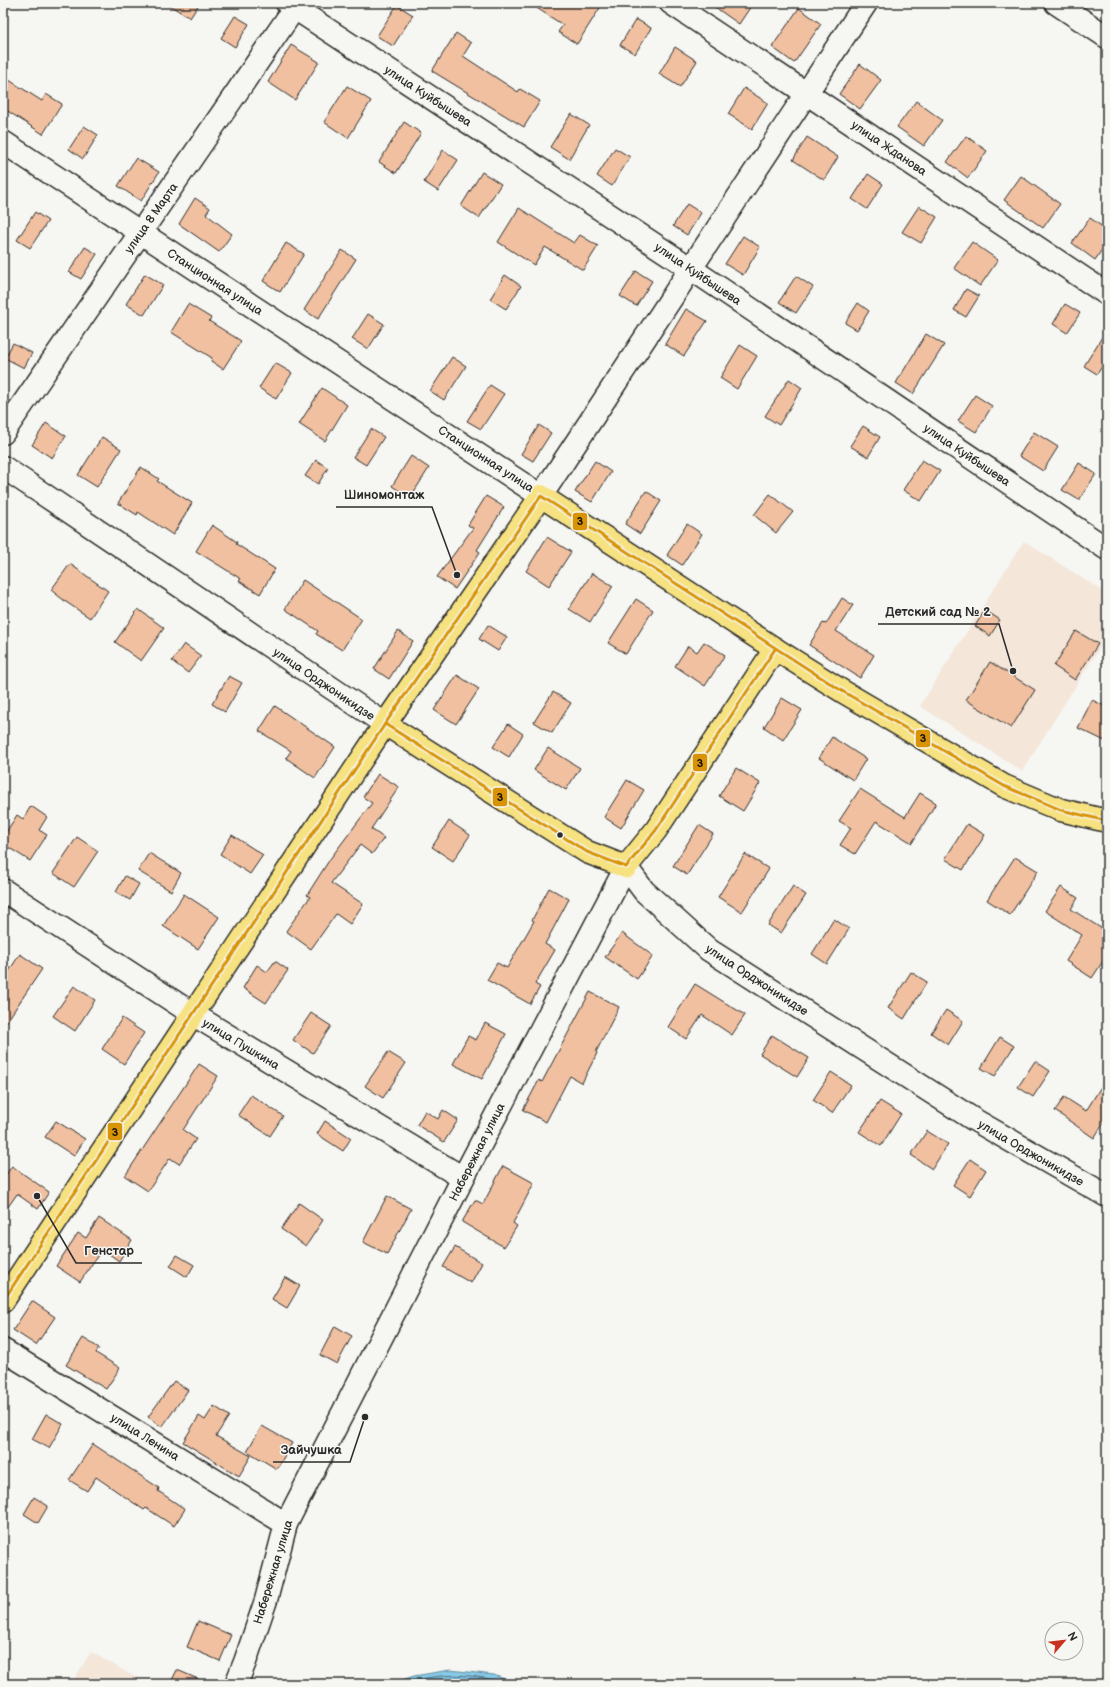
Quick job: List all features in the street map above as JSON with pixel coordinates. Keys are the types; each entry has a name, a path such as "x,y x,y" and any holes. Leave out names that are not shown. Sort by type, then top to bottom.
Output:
{"main road":[{"name":"Станционная улица","path":"541,496 842,691 1004,786 1061,810 1107,821"},
{"path":"3,1301 385,724 541,496"},
{"name":"Набережная улица","path":"626,868 656,830 775,649"},
{"name":"улица Орджоникидзе","path":"385,724 588,852 626,868"}],"street":[{"name":"улица Жданова","path":"670,3 808,93 1107,294"},
{"path":"541,496 866,3"},
{"path":"1056,3 1107,37"},
{"name":"улица 8 Марта","path":"3,433 294,5"},
{"name":"улица Куйбышева","path":"294,5 690,268 1107,549"},
{"name":"Станционная улица","path":"3,142 541,496"},
{"name":"улица Орджоникидзе","path":"3,468 385,724"},
{"name":"улица Орджоникидзе","path":"626,868 644,891 709,950 973,1119 1107,1196"},
{"name":"Набережная улица","path":"236,1684 266,1600 286,1524 463,1178 626,868"},
{"name":"улица Пушкина","path":"3,890 193,1014 463,1178"},
{"name":"улица Ленина","path":"3,1350 286,1524"}],"shaded area":[{"path":"1024,541 1107,594 1107,636 1022,771 920,706"},
{"path":"91,1652 147,1684 71,1684"}],"water":[{"path":"450,1670 494,1675 517,1684 390,1684 414,1676"}],"building":[{"path":"166,3 200,3 190,18"},
{"path":"529,3 603,3 577,44 558,32 563,25"},
{"path":"709,3 753,3 739,24"},
{"path":"397,5 413,15 393,46 377,36"},
{"path":"799,8 821,24 794,63 772,47"},
{"path":"235,16 249,24 235,47 221,38"},
{"path":"636,19 651,28 635,54 620,45"},
{"path":"456,33 471,43 463,56 518,92 520,89 540,101 524,127 432,71"},
{"path":"291,45 319,62 295,100 268,82"},
{"path":"675,47 697,61 680,87 659,74"},
{"path":"860,64 881,80 860,109 839,94"},
{"path":"9,80 42,101 46,94 62,104 43,134 3,108 3,90"},
{"path":"347,86 371,101 348,138 324,122"},
{"path":"744,88 768,103 752,129 728,114"},
{"path":"916,101 942,120 924,146 897,127"},
{"path":"571,114 589,125 569,159 550,147"},
{"path":"404,122 421,133 396,173 379,162"},
{"path":"84,126 98,135 83,159 69,149"},
{"path":"966,136 987,151 968,178 947,162"},
{"path":"807,137 838,157 824,180 793,160"},
{"path":"615,148 630,157 612,186 597,176"},
{"path":"443,150 458,160 438,191 424,182"},
{"path":"136,158 159,172 141,201 118,186"},
{"path":"482,172 501,184 479,218 461,206"},
{"path":"868,174 883,184 867,209 852,199"},
{"path":"1021,176 1060,204 1043,228 1004,200"},
{"path":"195,198 210,208 206,214 232,234 219,252 179,224"},
{"path":"687,204 701,213 687,235 673,226"},
{"path":"919,206 937,217 921,243 902,232"},
{"path":"519,208 574,243 580,235 598,246 583,270 545,247 534,265 498,242"},
{"path":"35,212 48,221 30,248 17,240"},
{"path":"1090,218 1107,230 1107,242 1095,260 1072,243"},
{"path":"743,236 760,247 743,275 725,264"},
{"path":"972,242 998,260 980,286 954,268"},
{"path":"286,243 304,254 280,292 263,281"},
{"path":"85,247 97,254 81,279 69,272"},
{"path":"342,250 356,259 318,319 304,310"},
{"path":"636,271 652,281 636,306 620,296"},
{"path":"145,274 163,285 144,315 126,304"},
{"path":"505,275 521,286 506,309 490,299"},
{"path":"796,276 813,287 796,313 779,302"},
{"path":"966,289 979,296 966,317 954,310"},
{"path":"858,303 869,311 857,330 845,323"},
{"path":"188,304 211,318 209,321 241,341 223,369 211,361 212,358 171,332"},
{"path":"1065,304 1080,313 1067,333 1053,324"},
{"path":"686,309 707,321 684,356 665,344"},
{"path":"368,314 384,324 368,349 352,339"},
{"path":"1107,329 1107,359 1097,374 1084,366"},
{"path":"926,334 944,345 913,394 896,383"},
{"path":"13,343 32,353 24,368 5,358"},
{"path":"740,345 757,356 737,389 720,378"},
{"path":"452,357 466,366 444,400 430,391"},
{"path":"275,363 292,373 276,399 259,388"},
{"path":"789,379 802,388 779,425 765,416"},
{"path":"490,385 504,394 481,429 467,421"},
{"path":"322,388 347,405 325,441 299,424"},
{"path":"975,395 992,406 976,432 958,421"},
{"path":"46,423 66,436 52,458 32,445"},
{"path":"539,425 551,433 533,461 521,454"},
{"path":"863,426 880,437 868,457 850,446"},
{"path":"371,429 384,437 366,465 353,457"},
{"path":"1034,432 1058,447 1043,471 1019,456"},
{"path":"102,437 121,449 97,487 78,475"},
{"path":"411,456 429,468 410,498 392,486"},
{"path":"316,460 328,468 318,484 305,476"},
{"path":"922,460 940,471 921,501 903,490"},
{"path":"595,461 611,472 592,502 575,492"},
{"path":"1079,463 1096,474 1079,500 1062,490"},
{"path":"141,467 159,479 157,481 192,503 173,535 138,512 137,515 118,503"},
{"path":"646,491 661,501 640,534 625,524"},
{"path":"770,494 793,512 776,533 754,515"},
{"path":"486,496 504,507 477,550 480,552 455,589 437,577 473,528 468,525"},
{"path":"687,524 702,534 682,565 667,555"},
{"path":"212,525 237,542 236,544 275,569 260,594 239,581 241,579 196,551"},
{"path":"547,537 571,552 549,586 526,571"},
{"path":"70,564 108,591 90,618 51,590"},
{"path":"592,573 613,586 590,622 569,609"},
{"path":"303,580 362,619 342,650 316,634 318,631 285,609"},
{"path":"842,598 853,605 836,631 874,655 860,678 809,645 823,623 826,624"},
{"path":"636,599 653,610 626,654 608,643"},
{"path":"138,609 164,628 141,661 115,642"},
{"path":"985,610 1000,620 990,636 975,626"},
{"path":"488,625 507,637 498,651 479,639"},
{"path":"398,631 413,641 389,679 374,669"},
{"path":"1076,631 1098,644 1075,680 1054,666"},
{"path":"704,642 725,655 705,686 675,666 688,646 697,652"},
{"path":"184,644 201,656 188,673 172,661"},
{"path":"990,662 1035,690 1011,728 966,700"},
{"path":"457,675 479,689 456,724 434,710"},
{"path":"229,676 242,683 225,712 212,704"},
{"path":"553,692 571,703 552,733 534,722"},
{"path":"782,698 802,710 783,740 764,727"},
{"path":"1092,700 1107,707 1107,742 1078,728"},
{"path":"275,706 335,747 315,778 286,758 291,751 259,731"},
{"path":"508,724 523,734 509,757 493,747"},
{"path":"832,737 866,759 853,780 819,758"},
{"path":"548,748 580,768 566,790 534,770"},
{"path":"736,768 760,783 743,811 719,796"},
{"path":"378,774 399,787 371,829 384,838 372,854 360,845 331,883 363,904 350,924 336,914 311,949 286,931 310,897 307,895 330,859 372,803 363,797"},
{"path":"627,780 644,790 621,828 604,817"},
{"path":"860,789 905,817 920,793 936,803 912,843 876,821 855,854 840,845 851,828 839,821"},
{"path":"31,806 47,817 39,830 47,835 30,861 3,844 3,837 17,815 23,819"},
{"path":"449,821 470,835 453,861 432,847"},
{"path":"967,824 985,835 963,870 945,859"},
{"path":"699,825 713,834 687,875 673,866"},
{"path":"232,835 263,855 250,874 220,854"},
{"path":"77,837 98,851 74,887 53,873"},
{"path":"149,853 181,873 171,891 138,871"},
{"path":"745,854 769,869 742,912 718,897"},
{"path":"1015,857 1038,871 1010,915 987,900"},
{"path":"125,876 139,884 130,900 116,892"},
{"path":"793,886 806,895 781,933 768,925"},
{"path":"1061,887 1078,898 1071,909 1107,932 1107,955 1092,978 1066,961 1082,935 1045,911"},
{"path":"549,888 569,899 545,944 555,950 535,984 540,987 530,1004 487,980 497,963 507,968 534,921 532,920"},
{"path":"184,894 219,917 198,949 163,926"},
{"path":"834,919 849,929 827,964 812,954"},
{"path":"622,933 653,956 637,979 605,957"},
{"path":"20,954 42,969 3,1027 3,980"},
{"path":"275,961 288,970 266,1003 243,988 257,965 267,972"},
{"path":"911,972 927,982 904,1019 888,1008"},
{"path":"695,984 745,1015 732,1035 702,1015 686,1039 668,1027"},
{"path":"74,986 95,1000 75,1031 53,1016"},
{"path":"590,992 619,1007 582,1083 570,1076 546,1122 523,1110 539,1080 542,1082"},
{"path":"946,1010 963,1021 948,1045 931,1033"},
{"path":"311,1013 331,1026 313,1053 293,1040"},
{"path":"122,1018 144,1033 124,1064 102,1049"},
{"path":"485,1023 506,1034 482,1079 453,1064 468,1036 476,1040"},
{"path":"772,1035 809,1058 797,1077 760,1054"},
{"path":"1000,1037 1014,1046 995,1076 981,1068"},
{"path":"388,1052 406,1063 383,1098 365,1086"},
{"path":"1035,1061 1050,1071 1033,1097 1018,1087"},
{"path":"199,1064 218,1076 183,1130 196,1139 179,1164 170,1158 148,1191 125,1176"},
{"path":"831,1072 851,1085 832,1113 813,1100"},
{"path":"1107,1077 1107,1118 1094,1138 1055,1111 1064,1097 1086,1111"},
{"path":"251,1095 283,1116 270,1136 238,1115"},
{"path":"880,1101 901,1114 881,1146 859,1132"},
{"path":"443,1110 458,1120 444,1142 417,1125 425,1111 438,1119"},
{"path":"56,1121 85,1139 74,1156 45,1137"},
{"path":"325,1121 351,1138 343,1151 317,1134"},
{"path":"927,1131 948,1144 932,1169 911,1155"},
{"path":"970,1159 986,1170 970,1196 953,1185"},
{"path":"12,1166 49,1192 38,1209 17,1194 3,1214 3,1179"},
{"path":"503,1166 534,1183 513,1223 517,1226 504,1247 462,1222 475,1200 483,1204"},
{"path":"387,1196 411,1209 387,1254 363,1242"},
{"path":"299,1203 323,1220 306,1246 281,1229"},
{"path":"99,1218 132,1240 119,1261 102,1249 80,1282 56,1266 78,1233 86,1238"},
{"path":"455,1247 482,1263 471,1283 443,1267"},
{"path":"177,1255 194,1265 187,1277 170,1266"},
{"path":"285,1277 300,1286 287,1308 272,1299"},
{"path":"32,1301 55,1317 36,1345 13,1330"},
{"path":"335,1326 352,1336 337,1364 320,1355"},
{"path":"83,1338 99,1348 96,1353 120,1368 106,1389 66,1365"},
{"path":"174,1381 188,1390 162,1427 148,1417"},
{"path":"214,1406 229,1416 216,1436 251,1456 239,1476 183,1442 199,1416 205,1420"},
{"path":"46,1414 63,1424 49,1448 32,1439"},
{"path":"262,1426 292,1443 277,1469 247,1451"},
{"path":"93,1444 159,1488 158,1491 185,1509 174,1526 146,1508 144,1510 96,1477 87,1491 69,1480"},
{"path":"34,1497 48,1506 38,1523 24,1514"},
{"path":"198,1621 231,1635 220,1661 187,1647"},
{"path":"177,1670 210,1684 170,1684"}],"transit line":[{"name":"3","path":"3,1301 385,724 541,496 842,691 1004,786 1061,810 1107,821"},
{"name":"3","path":"385,724 587,852 626,867 656,830 775,649"}],"place":[{"name":"Шиномонтаж","path":"457,575"},
{"name":"Детский сад № 2","path":"1013,671"},
{"name":"Генстар","path":"37,1196"},
{"name":"Зайчушка","path":"365,1417"}]}
